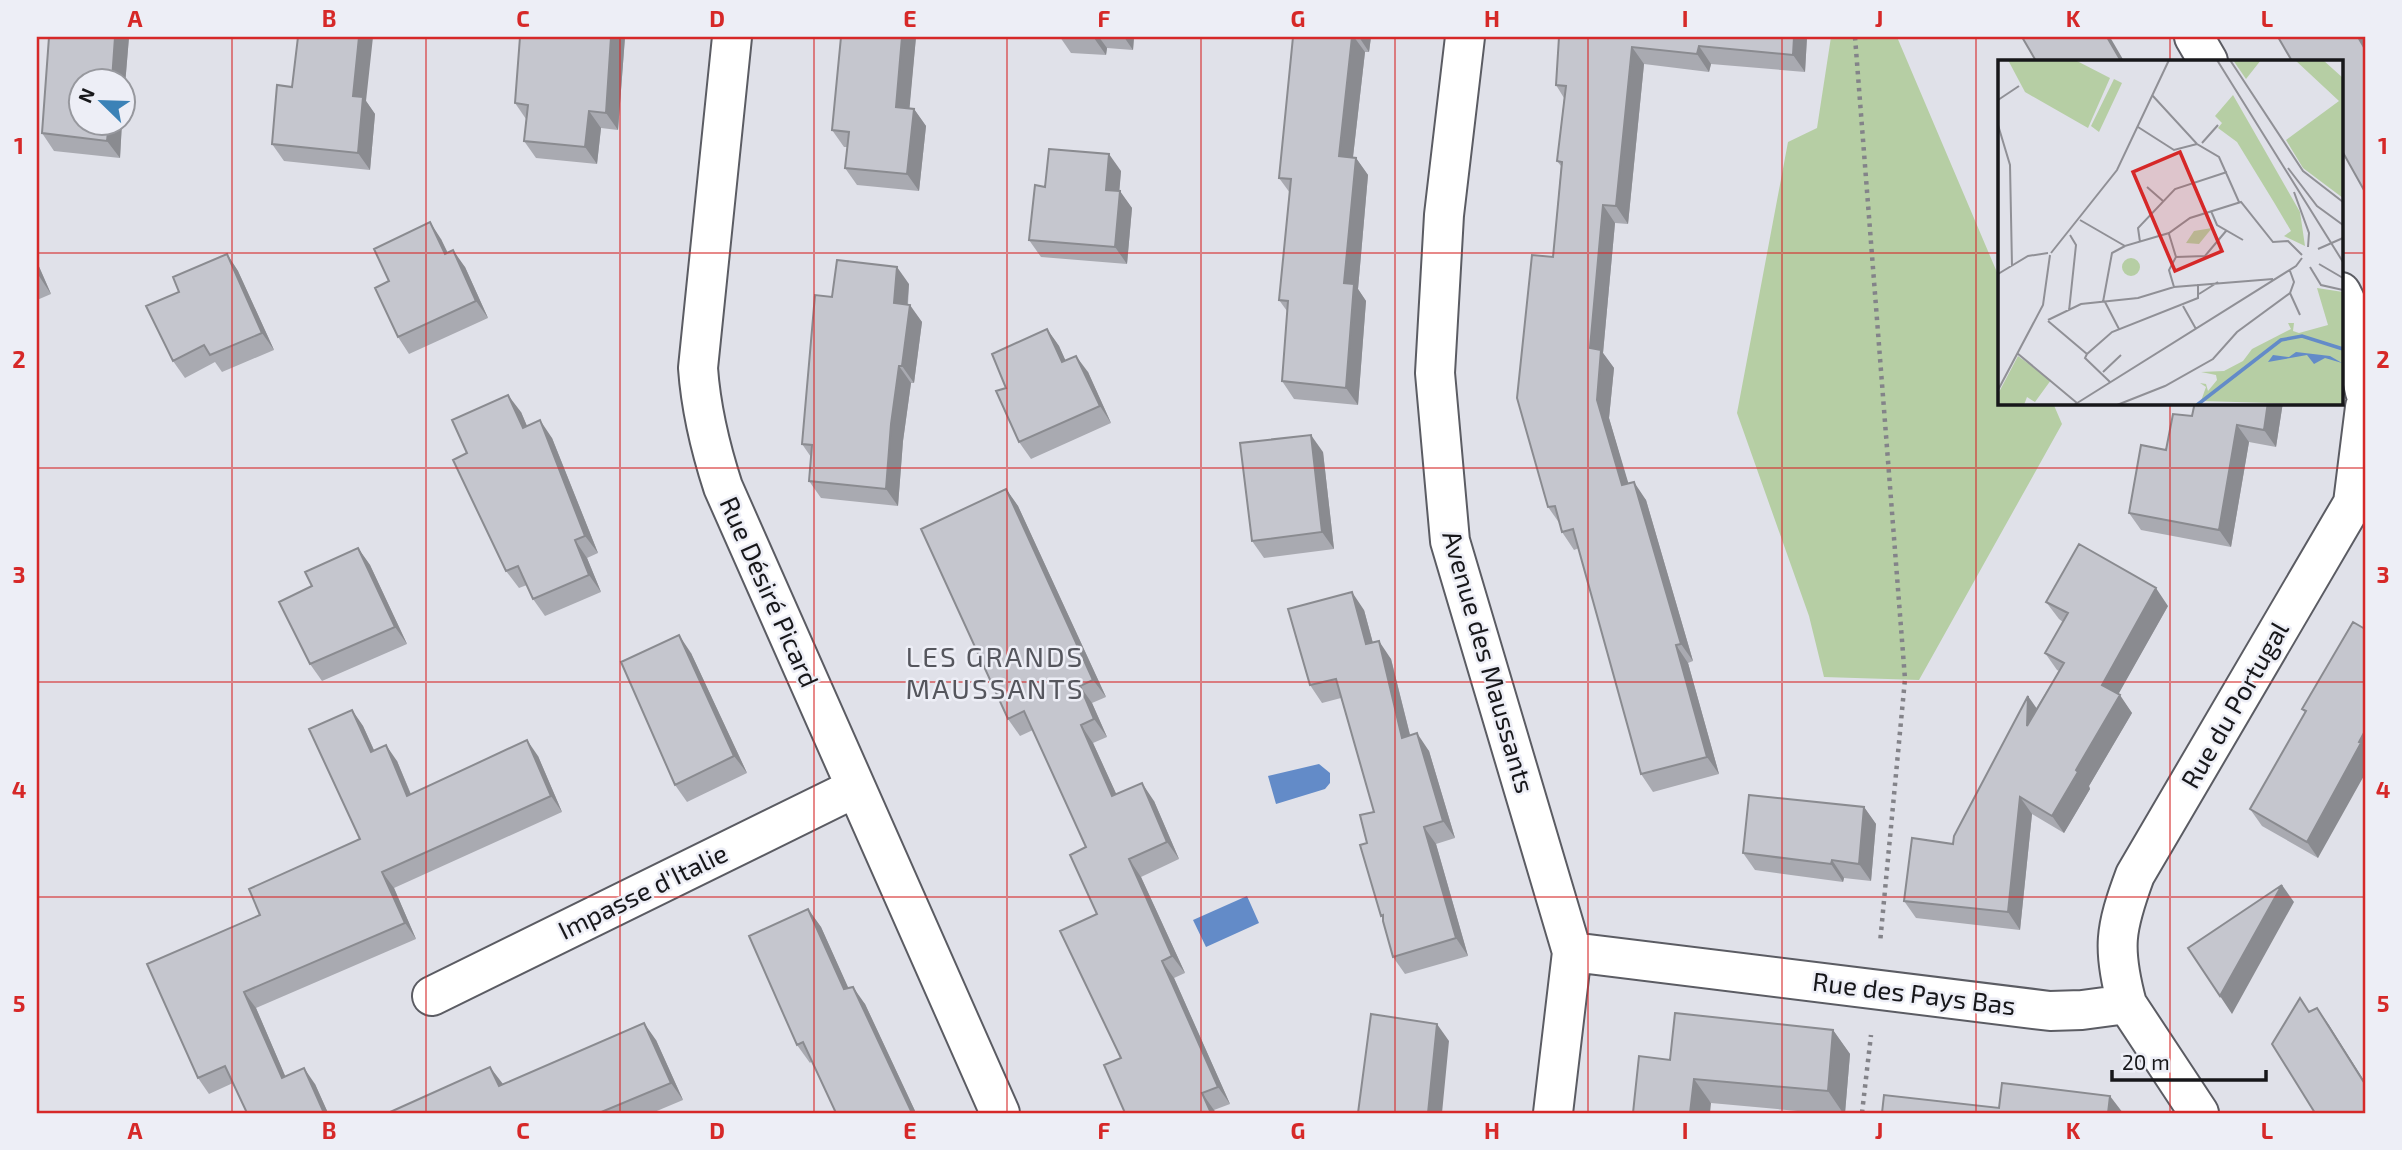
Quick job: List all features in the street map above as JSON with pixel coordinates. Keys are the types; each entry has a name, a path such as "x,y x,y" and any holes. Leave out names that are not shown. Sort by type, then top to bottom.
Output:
{"street":[{"name":"Rue Désiré Picard","path":"732,37 698,368 708,442 723,487 1000,1113"},
{"name":"Avenue des Maussants","path":"1465,37 1444,215 1435,373 1450,541 1572,952 1553,1113"},
{"path":"2194,37 2207,60"},
{"path":"2342,294 2365,392"},
{"name":"Rue du Portugal","path":"2127,1004 2118,972 2116,947 2122,910 2135,875 2353,503 2365,407"},
{"name":"Impasse d'Italie","path":"432,996 855,788"},
{"name":"Rue des Pays Bas","path":"1572,952 2050,1011 2127,1004"},
{"path":"2127,1004 2199,1113"}],"path":[{"path":"1855,37 1905,679 1862,1113"}],"green space":[{"path":"1831,37 1897,37 1998,275 1998,404 2053,404 2062,424 1919,680 1824,677 1809,616 1737,413 1788,142 1817,128"}],"water":[{"path":"1319,764 1330,773 1330,783 1325,789 1276,804 1268,776"},
{"path":"1247,896 1259,923 1206,947 1193,920"}],"building":[{"path":"49,37 115,37 113,66 66,66 66,136 42,133"},
{"path":"298,37 359,37 353,96 363,97 358,153 272,144 277,85 292,87"},
{"path":"520,37 611,37 606,113 589,111 585,147 524,141 528,105 515,103"},
{"path":"841,37 902,37 896,107 914,109 907,174 845,168 849,132 832,130"},
{"path":"1293,37 1352,37 1339,156 1356,158 1344,283 1354,284 1346,388 1282,381 1288,301 1279,300 1291,179 1279,178"},
{"path":"1559,37 1794,37 1793,55 1699,46 1697,54 1632,47 1616,206 1603,205 1590,348 1601,350 1597,400 1622,485 1634,482 1681,644 1676,645 1707,757 1641,774 1573,529 1562,532 1555,506 1548,507 1517,398 1532,255 1553,257 1562,162 1557,161 1566,86 1556,85"},
{"path":"2022,37 2107,37 2120,60 2035,60"},
{"path":"2278,37 2358,37 2365,49 2365,192 2342,151 2342,60 2291,60"},
{"path":"66,136 108,136 107,141"},
{"path":"1049,149 1109,154 1106,190 1120,191 1115,247 1029,240 1035,185 1045,187"},
{"path":"430,222 445,254 453,250 476,301 398,337 375,288 389,281 374,249"},
{"path":"227,254 262,333 210,355 204,345 173,361 146,306 179,292 173,277"},
{"path":"837,260 897,267 894,303 910,305 891,424 886,489 809,481 812,445 802,444 815,295 832,297"},
{"path":"1047,329 1062,362 1076,356 1100,406 1019,442 996,391 1006,388 992,354"},
{"path":"508,395 523,428 540,420 585,536 575,540 589,575 533,599 518,566 506,571 453,460 467,453 452,420"},
{"path":"2195,404 2268,404 2264,430 2237,425 2219,530 2129,513 2141,445 2166,450 2173,414 2192,416"},
{"path":"1311,435 1322,532 1252,541 1240,443"},
{"path":"1006,489 1093,680 1080,686 1094,719 1081,725 1112,796 1142,783 1167,842 1129,859 1172,956 1162,961 1218,1087 1202,1093 1211,1113 1125,1113 1104,1065 1121,1058 1060,931 1097,914 1070,855 1086,847 1024,711 1008,719 921,529"},
{"path":"2079,544 2156,588 2102,685 2120,695 2052,816 2020,797 2008,912 1904,901 1912,838 1953,844 1954,836 2028,696 2027,726 2064,663 2045,653 2068,613 2046,602"},
{"path":"358,548 395,627 310,664 279,602 312,586 305,572"},
{"path":"1352,592 1366,644 1379,641 1402,738 1417,733 1443,821 1424,827 1456,938 1393,957 1383,915 1381,916 1360,845 1367,843 1360,815 1374,812 1336,679 1310,685 1288,609"},
{"path":"2353,622 2365,629 2365,731 2307,842 2250,809 2306,711 2302,709"},
{"path":"679,635 734,756 675,785 621,662"},
{"path":"352,710 371,752 386,745 407,796 527,740 551,796 382,872 405,923 244,992 282,1078 304,1068 324,1113 247,1113 225,1066 198,1078 147,964 260,915 249,889 360,839 309,729"},
{"path":"1749,795 1864,807 1859,864 1832,860 1831,864 1743,853"},
{"path":"2282,885 2220,996 2188,948"},
{"path":"808,909 844,989 853,987 912,1113 836,1113 803,1042 797,1045 749,936"},
{"path":"2300,998 2309,1012 2317,1008 2365,1084 2365,1113 2315,1113 2272,1044"},
{"path":"1675,1013 1833,1030 1828,1091 1694,1079 1690,1113 1633,1113 1639,1056 1670,1060"},
{"path":"1371,1014 1437,1024 1428,1113 1358,1113"},
{"path":"644,1023 671,1083 599,1113 388,1113 490,1067 499,1086"},
{"path":"2002,1083 2110,1096 2108,1113 1882,1113 1884,1095 1999,1108"}],"district":[{"name":"LES GRANDS MAUSSANTS","path":"995,673"}]}
